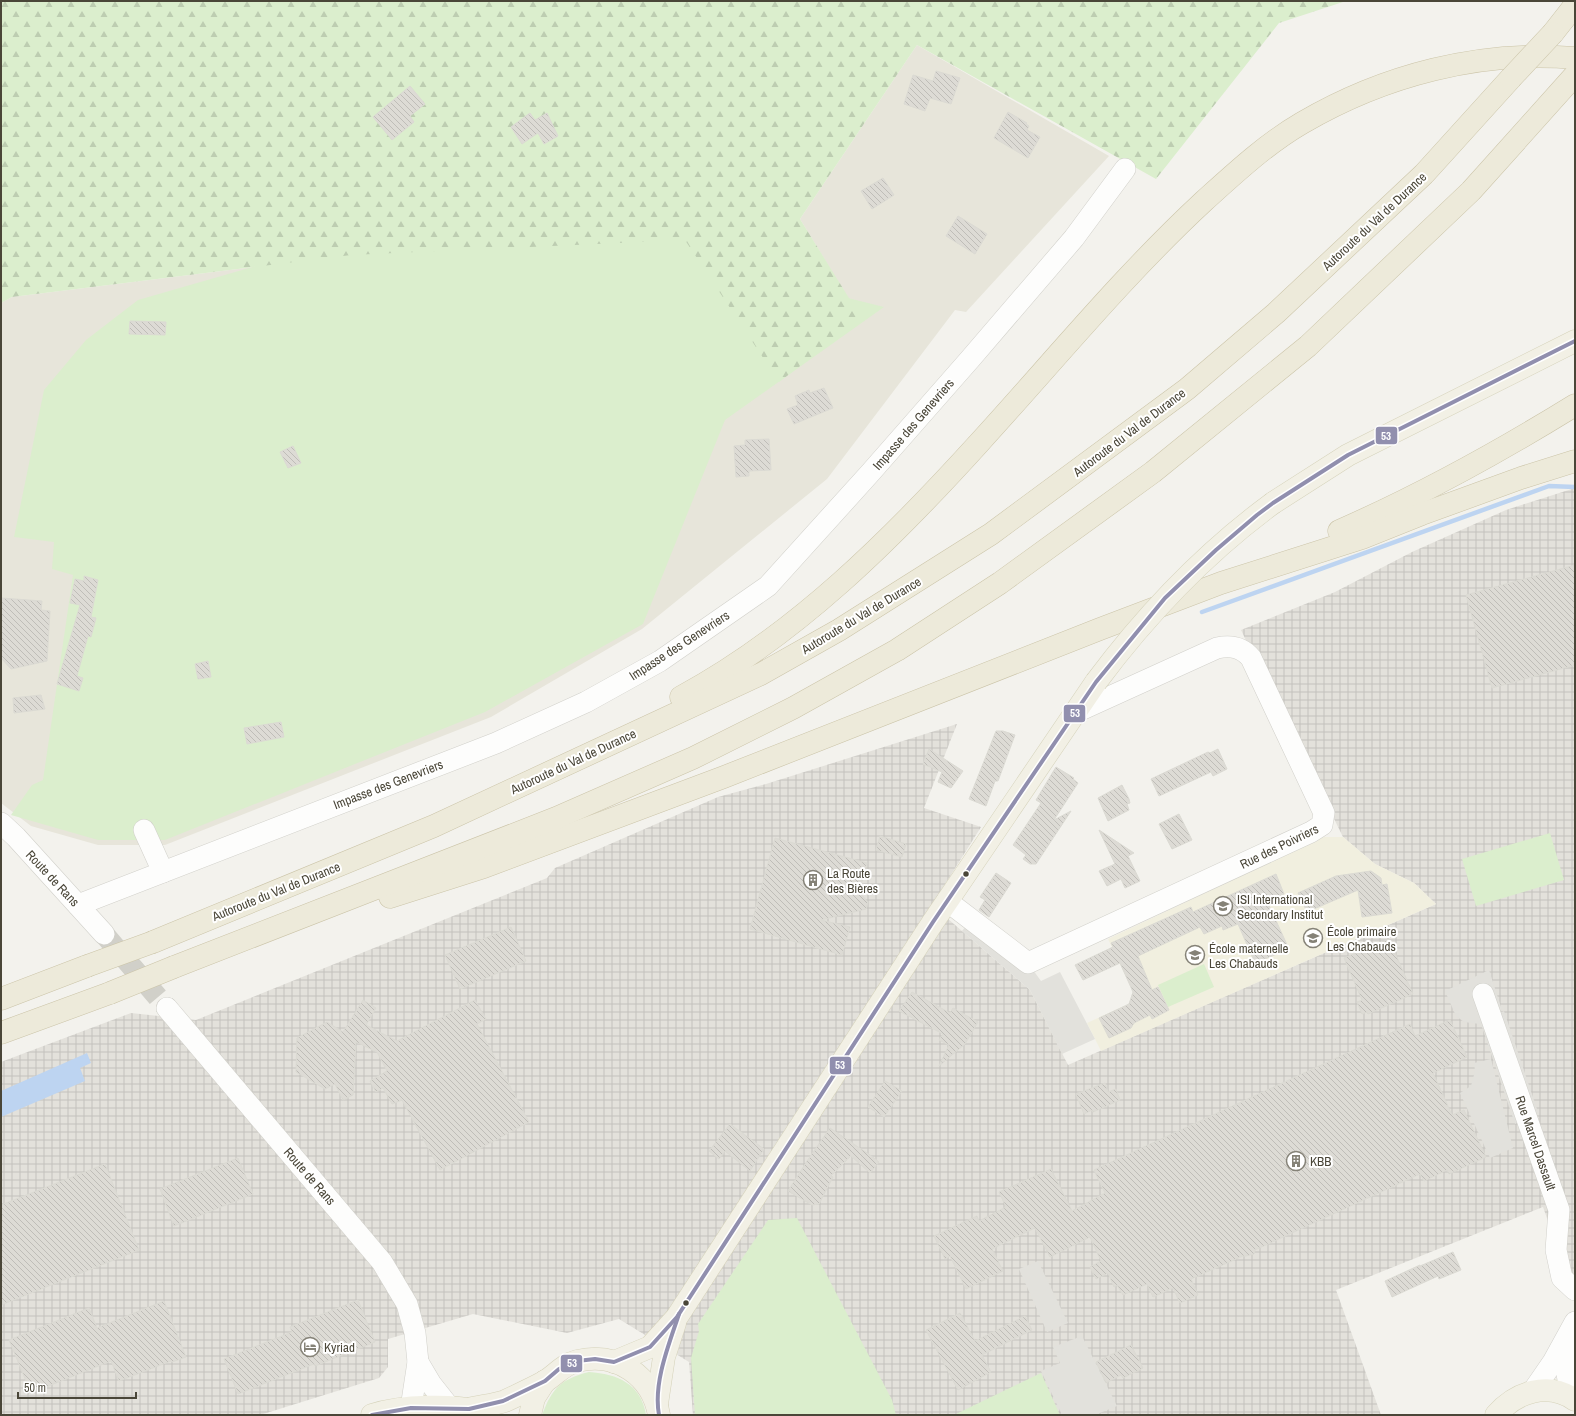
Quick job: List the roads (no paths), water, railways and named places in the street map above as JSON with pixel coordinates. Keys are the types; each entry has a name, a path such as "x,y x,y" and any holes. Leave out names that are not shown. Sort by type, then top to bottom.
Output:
{"highway":[{"name":"Autoroute du Val de Durance","path":"1,999 153,942 434,826 761,674 839,630 991,534 1187,389 1276,313 1424,174 1512,78 1575,5"},
{"path":"1,1033 110,992 585,806 694,758 793,708 897,650 1000,583 1153,472 1308,346 1471,191 1572,67 1546,56 1497,58 1464,62 1420,73 1361,94 1331,107 1300,124 1275,141 1236,172 1176,227 1109,298 978,445 910,517 821,599 763,646 698,688 434,826"},
{"path":"174,967 484,867 724,777 1221,583 1382,512 1523,438 1575,405"},
{"path":"1221,583 1362,538 1507,483 1575,461"}],"main road":[{"path":"614,1362 650,1347 677,1317 864,1027 1074,713 1124,645 1165,598 1216,550 1257,515 1348,454 1575,341"},
{"path":"658,1410 664,1357 677,1317"},
{"path":"372,1415 411,1408 459,1408 504,1401 545,1381 559,1369 577,1361 595,1359 614,1362 633,1371 648,1386 658,1410"},
{"path":"530,1415 534,1398 545,1381"},
{"path":"1496,1415 1505,1405 1518,1396 1533,1391 1552,1390 1573,1398"},
{"path":"459,1408 494,1415"}],"street":[{"name":"Impasse des Genevriers","path":"78,905 496,742 586,702 660,661 768,586 971,358 1074,238 1125,169"},
{"name":"Rue des Poivriers","path":"947,901 1028,963 1311,832 1322,825 1324,814 1251,658 1246,652 1239,648 1227,646 1217,648 1074,713"},
{"name":"Route de Rans","path":"1,823 104,934"},
{"path":"144,830 163,872"},
{"name":"Rue Marcel Dassault","path":"1483,994 1559,1210 1556,1250 1562,1278 1575,1290"},
{"name":"Route de Rans","path":"167,1008 382,1262 406,1304 414,1333 418,1362 411,1408"},
{"path":"1533,1391 1553,1362 1572,1327"},
{"path":"1572,1327 1565,1362 1573,1398"},
{"name":"Route de Rans","path":"418,1362 431,1384 459,1408"}],"water":[{"path":"87,1053 91,1063 80,1068 85,1081 1,1117 1,1091"}],"waterway":[{"path":"1202,612 1549,486 1575,487"}],"tunnel":[{"path":"104,934 167,1008"}],"place":[{"name":"La Route des Bières","path":"813,880"},
{"name":"ISI International Secondary Institut","path":"1223,906"},
{"name":"École primaire Les Chabauds","path":"1313,938"},
{"name":"École maternelle Les Chabauds","path":"1195,955"},
{"name":"KBB","path":"1296,1161"},
{"name":"Kyriad","path":"310,1347"}]}
